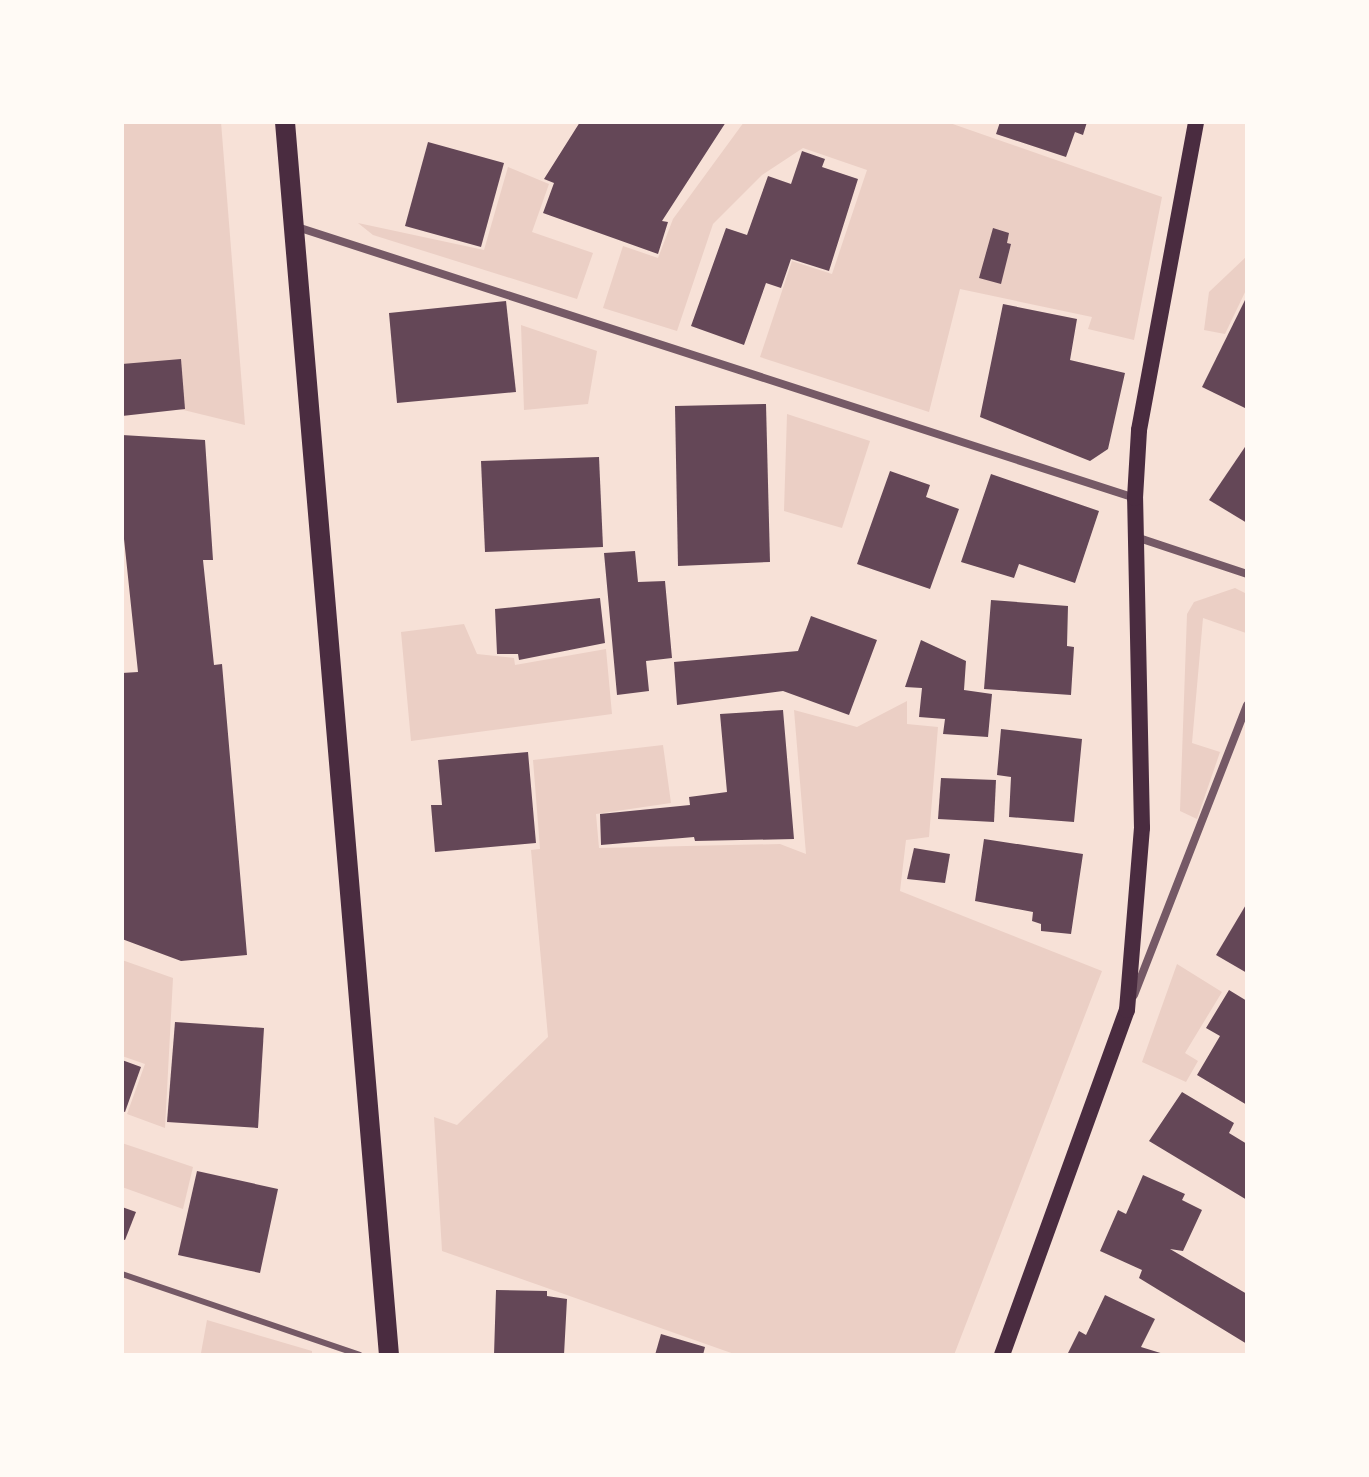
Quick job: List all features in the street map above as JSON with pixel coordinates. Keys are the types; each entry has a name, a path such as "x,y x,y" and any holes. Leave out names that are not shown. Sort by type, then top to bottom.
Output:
{"main road":[{"path":"285,122 389,1355"},
{"path":"1002,1355 1127,1010 1142,828 1139,538 1135,498 1139,430 1196,122"}],"street":[{"path":"294,226 1135,498"},
{"path":"1139,538 1247,574"},
{"path":"1127,1010 1247,705"}],"lane":[{"path":"122,1274 360,1355"}],"shaded area":[{"path":"122,122 221,122 245,425 122,395"},
{"path":"744,122 947,122 1162,197 1134,340 1088,329 1092,317 960,289 929,412 760,357 792,261 832,274 867,170 803,148 762,175 713,224 677,331 603,308 623,246 658,258 673,219"},
{"path":"508,167 549,184 532,232 593,253 577,299 373,235 358,223 484,250"},
{"path":"1247,256 1247,288 1225,334 1204,330 1209,292"},
{"path":"521,325 597,351 588,404 524,410"},
{"path":"787,414 870,441 842,528 784,511"},
{"path":"1235,588 1247,594 1246,633 1203,618 1192,743 1220,752 1197,819 1180,811 1187,614 1194,602"},
{"path":"464,624 477,654 514,658 515,665 606,649 612,714 411,741 401,632"},
{"path":"907,701 907,724 938,727 929,837 906,840 900,891 1102,971 954,1355 737,1355 442,1251 434,1117 457,1125 548,1037 531,850 540,849 533,760 663,745 671,803 596,814 599,848 780,844 806,854 794,710 857,727"},
{"path":"122,960 173,978 165,1128 127,1114 145,1064 122,1056"},
{"path":"1177,964 1222,992 1185,1053 1198,1061 1186,1082 1142,1062"},
{"path":"122,1143 193,1167 183,1209 122,1187"},
{"path":"207,1320 312,1351 312,1355 201,1353"}],"building":[{"path":"580,122 726,122 662,221 668,222 658,254 543,213 554,183 544,179"},
{"path":"1000,122 1087,122 1083,135 1075,132 1066,157 996,134"},
{"path":"428,142 504,163 481,247 405,226"},
{"path":"802,151 825,159 822,167 858,179 829,271 791,259 781,288 766,283 744,345 691,326 726,228 747,235 768,176 791,184"},
{"path":"993,228 1009,233 1007,243 1011,244 1001,284 979,278"},
{"path":"1247,296 1247,409 1202,387"},
{"path":"506,301 516,392 397,403 389,313"},
{"path":"1003,304 1077,319 1070,360 1125,373 1108,449 1090,461 980,417"},
{"path":"181,359 185,409 122,416 122,364"},
{"path":"766,404 770,562 678,566 675,406"},
{"path":"122,435 205,440 213,560 203,560 214,665 222,664 247,955 181,961 122,939 122,673 138,672 122,520"},
{"path":"1247,444 1247,523 1209,500"},
{"path":"599,457 603,547 485,552 481,461"},
{"path":"890,471 930,485 926,497 959,509 930,589 857,564"},
{"path":"991,474 1099,511 1075,583 1019,564 1014,578 961,562"},
{"path":"635,551 638,582 665,581 672,658 646,661 649,691 617,695 604,553"},
{"path":"600,598 605,643 519,660 518,654 497,654 495,609"},
{"path":"991,600 1068,606 1067,646 1074,647 1071,695 984,689"},
{"path":"811,616 877,640 849,715 783,691 677,705 674,662 798,651"},
{"path":"921,640 966,661 964,690 992,694 988,737 943,734 945,719 919,717 922,688 905,687"},
{"path":"783,710 794,839 695,841 694,837 601,845 600,814 690,805 689,797 727,792 720,714"},
{"path":"1001,729 1082,739 1074,822 1009,817 1011,777 997,775"},
{"path":"528,752 536,843 435,852 431,805 442,805 438,760"},
{"path":"941,778 996,780 994,822 938,819"},
{"path":"984,839 1083,854 1071,934 1041,931 1041,924 1032,921 1033,912 975,901"},
{"path":"914,848 950,854 945,883 907,879"},
{"path":"1247,903 1247,973 1216,955"},
{"path":"1229,990 1247,1001 1247,1105 1197,1075 1220,1036 1206,1028"},
{"path":"175,1022 264,1028 258,1128 167,1122"},
{"path":"122,1060 141,1067 125,1112 122,1111"},
{"path":"1182,1092 1234,1123 1229,1133 1247,1144 1247,1200 1149,1141"},
{"path":"197,1171 278,1189 260,1273 178,1255"},
{"path":"1143,1175 1185,1194 1182,1200 1202,1210 1183,1251 1170,1249 1247,1294 1247,1344 1139,1278 1142,1270 1100,1251 1118,1210 1126,1214"},
{"path":"122,1207 136,1212 125,1240 122,1239"},
{"path":"496,1290 547,1291 547,1296 567,1299 564,1355 494,1355"},
{"path":"1105,1295 1155,1319 1141,1347 1167,1355 1067,1355 1079,1331 1086,1335"},
{"path":"661,1334 705,1347 703,1355 655,1355"}]}
